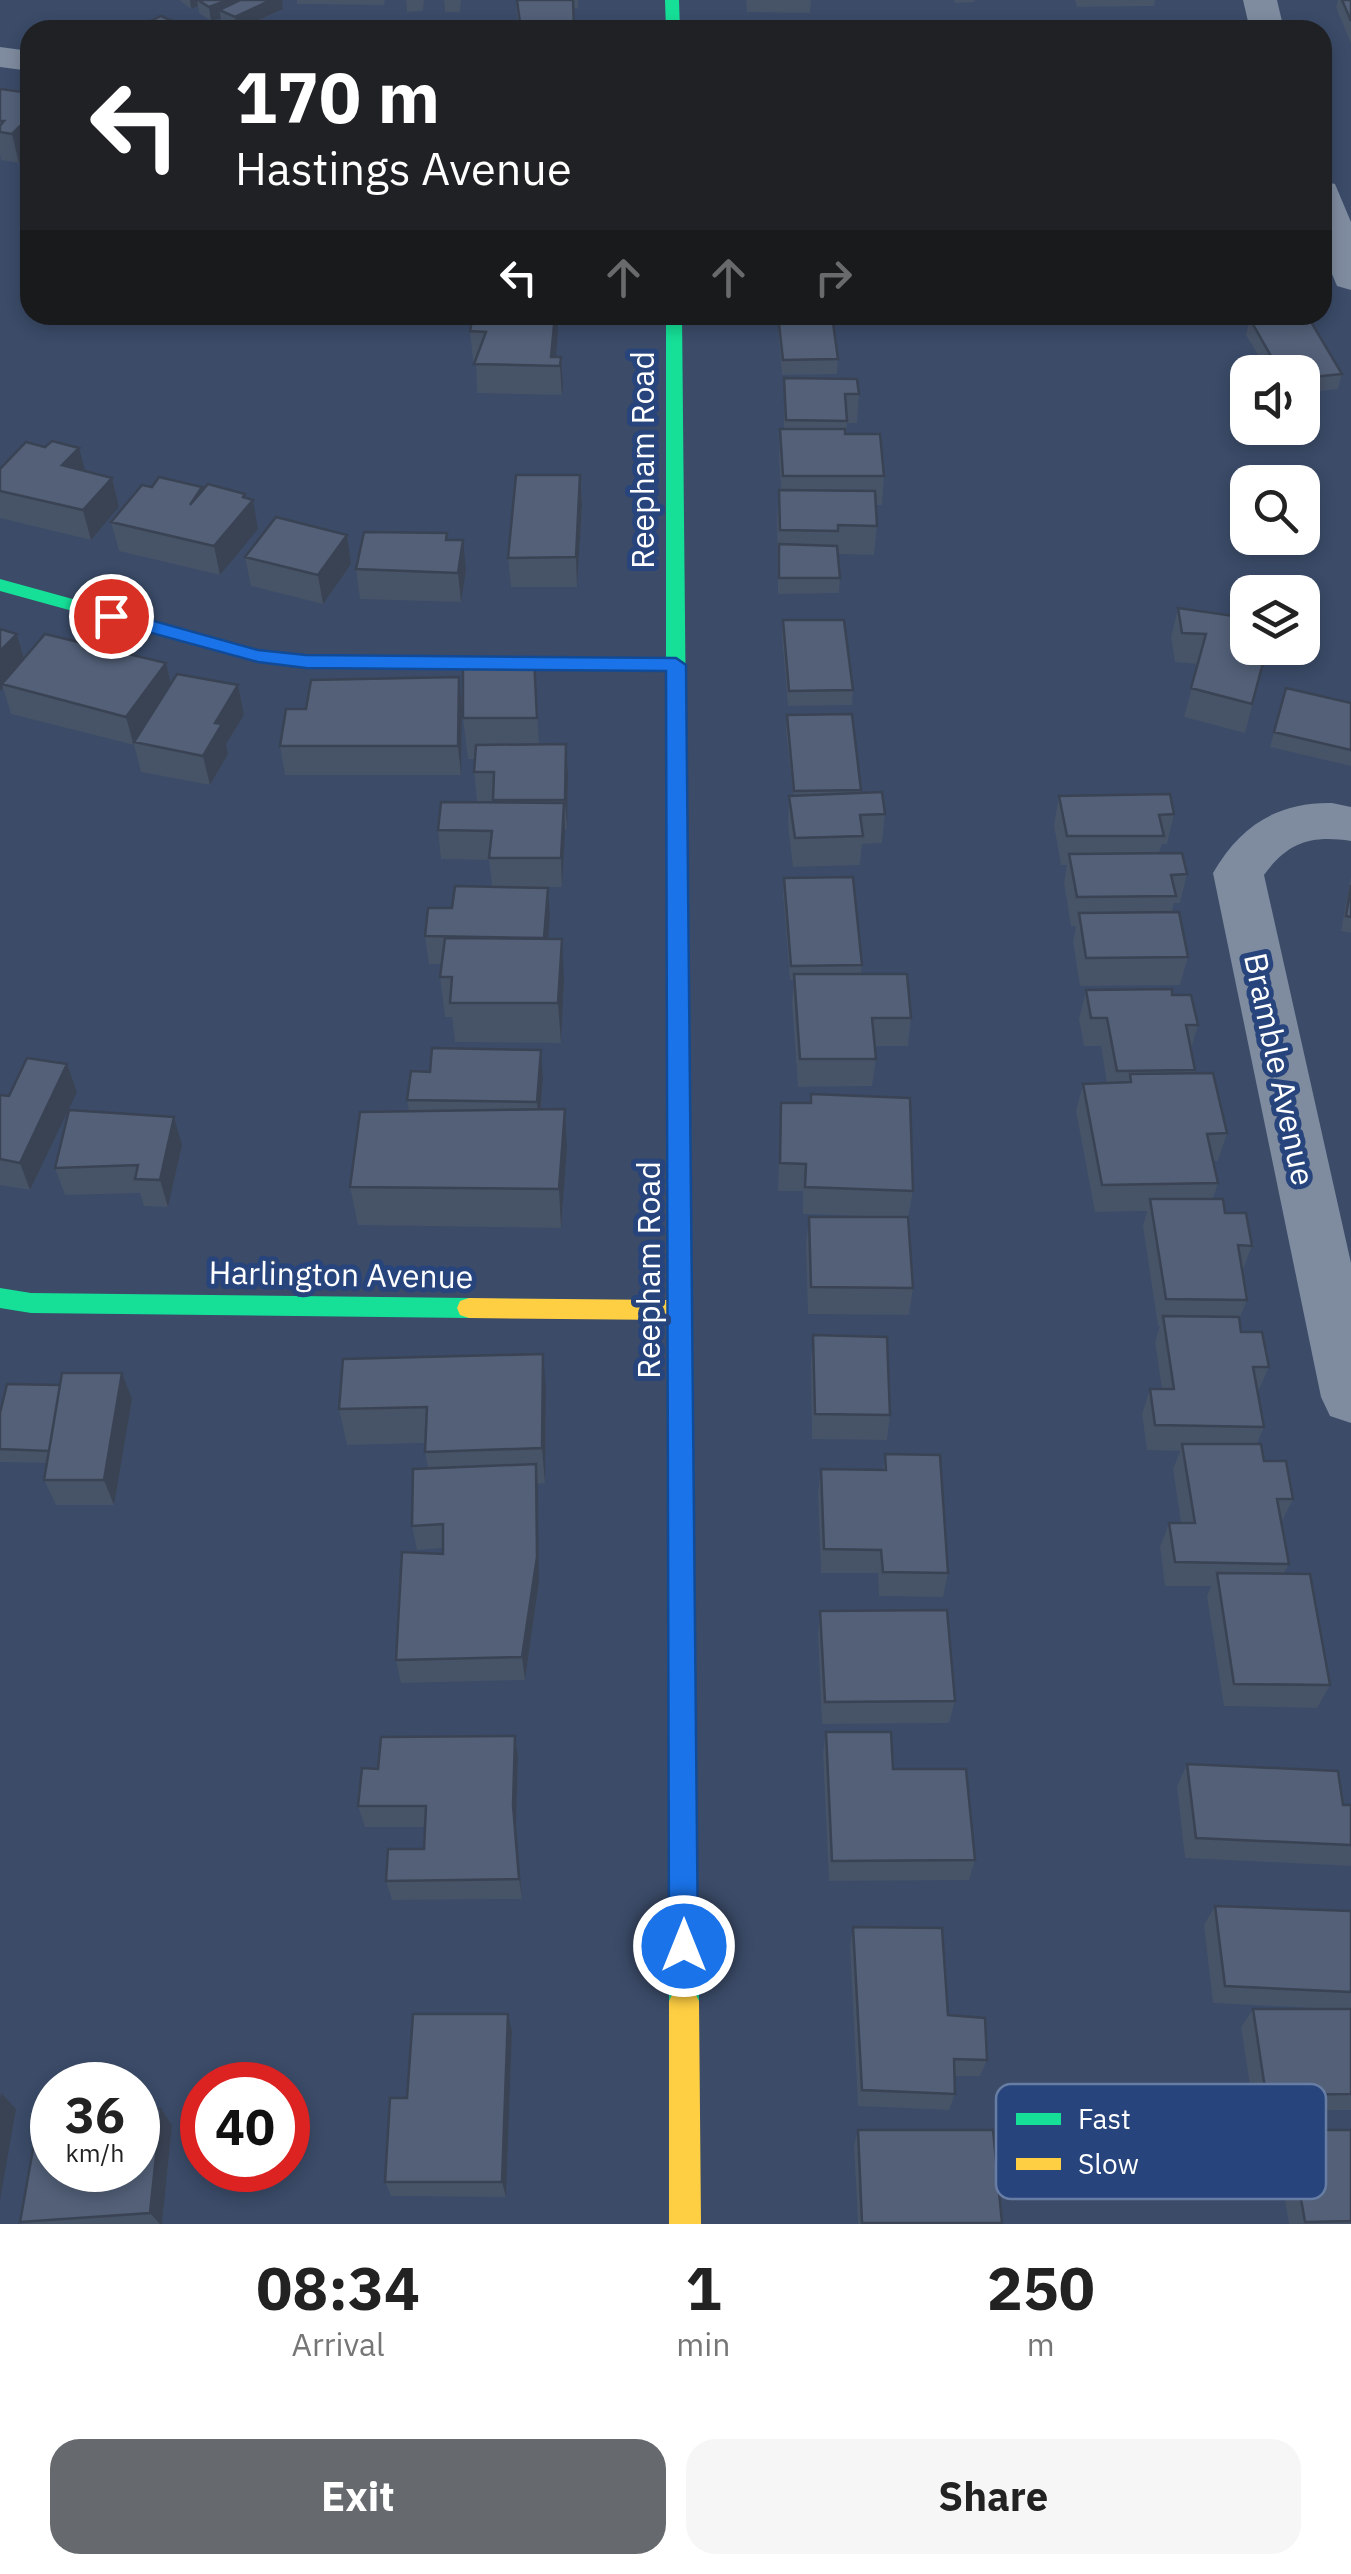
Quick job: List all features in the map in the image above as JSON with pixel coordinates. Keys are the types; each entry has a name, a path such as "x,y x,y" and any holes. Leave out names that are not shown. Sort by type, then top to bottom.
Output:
{"street":[{"path":"1332,222 1351,278"},
{"name":"Reepham Road","path":"674,325 685,2224"},
{"path":"0,585 258,656 290,660 676,665"},
{"name":"Bramble Avenue","path":"1351,824 1289,824 1258,843 1238,873 1351,1397"},
{"name":"Harlington Avenue","path":"0,1298 31,1303 681,1310"}],"building":[{"path":"198,0 228,0 209,7"},
{"path":"240,0 271,0 235,17 219,10"},
{"path":"517,0 573,0 574,20 520,20"},
{"path":"1342,0 1351,0 1351,21"},
{"path":"0,90 20,92 20,126 12,134 0,132 4,121 0,121"},
{"path":"471,325 554,325 551,357 561,357 560,366 474,364 486,332 470,331"},
{"path":"779,325 833,325 838,359 783,360"},
{"path":"1253,325 1313,325 1342,374 1320,376 1320,355 1270,355"},
{"path":"784,378 857,379 859,394 845,394 847,421 786,420"},
{"path":"780,429 845,429 845,434 880,434 884,476 783,476"},
{"path":"52,441 79,448 62,465 112,478 83,510 0,491 0,469 26,442 45,447"},
{"path":"516,475 580,475 576,557 508,558"},
{"path":"159,477 202,487 190,505 208,484 253,500 214,546 111,522 142,485 152,487"},
{"path":"779,490 875,491 877,526 838,525 838,531 780,530"},
{"path":"276,517 347,535 318,575 245,557"},
{"path":"364,532 447,533 446,540 463,540 458,573 356,569"},
{"path":"779,544 837,546 840,578 779,578"},
{"path":"1178,608 1230,615 1230,665 1262,665 1252,704 1191,688 1206,634 1182,633"},
{"path":"783,620 844,620 853,690 789,691"},
{"path":"0,629 17,634 0,651"},
{"path":"45,634 166,663 126,717 2,684"},
{"path":"482,658 534,658 537,718 463,718 463,669 481,669"},
{"path":"177,674 238,685 215,723 222,724 203,756 134,742"},
{"path":"459,677 458,746 280,746 286,709 306,709 311,680"},
{"path":"1286,688 1351,703 1351,750 1274,732"},
{"path":"852,714 861,790 794,791 787,715"},
{"path":"566,744 565,800 493,800 494,772 474,772 476,745"},
{"path":"882,792 885,814 860,815 863,836 795,838 789,796"},
{"path":"1170,794 1174,814 1159,815 1164,836 1067,836 1059,796"},
{"path":"441,802 564,803 561,858 489,858 492,831 438,830"},
{"path":"1182,853 1187,874 1171,875 1176,896 1077,897 1069,854"},
{"path":"853,877 862,965 791,966 784,878"},
{"path":"1351,885 1351,917 1346,916"},
{"path":"455,886 548,888 544,938 425,936 428,908 452,908"},
{"path":"1179,912 1188,957 1086,958 1079,913"},
{"path":"445,938 562,939 558,1003 450,1003 452,977 440,977"},
{"path":"794,974 907,974 911,1018 872,1018 876,1059 800,1059"},
{"path":"1172,989 1172,995 1191,995 1198,1025 1186,1025 1195,1070 1117,1071 1107,1018 1091,1018 1086,990"},
{"path":"432,1048 541,1050 537,1102 407,1100 411,1071 430,1072"},
{"path":"27,1058 67,1064 20,1163 0,1159 0,1095 9,1096"},
{"path":"1213,1073 1227,1133 1207,1134 1218,1183 1102,1185 1083,1084 1131,1082 1130,1074"},
{"path":"811,1094 910,1098 913,1191 805,1187 806,1164 780,1163 781,1103 811,1103"},
{"path":"565,1109 559,1189 350,1187 360,1112"},
{"path":"69,1110 174,1117 160,1180 135,1179 138,1165 55,1168"},
{"path":"1150,1199 1223,1199 1225,1213 1246,1213 1252,1246 1238,1245 1247,1300 1166,1299"},
{"path":"809,1217 908,1217 913,1288 811,1287"},
{"path":"1163,1316 1239,1317 1241,1332 1262,1332 1269,1367 1253,1367 1264,1427 1155,1425 1150,1389 1174,1389"},
{"path":"813,1335 887,1337 890,1415 815,1414"},
{"path":"543,1354 542,1448 425,1452 427,1407 339,1409 343,1359"},
{"path":"62,1373 122,1373 104,1480 44,1480"},
{"path":"7,1384 60,1385 49,1451 0,1449 0,1413"},
{"path":"1182,1444 1261,1444 1264,1461 1286,1461 1293,1499 1277,1499 1289,1564 1175,1562 1169,1523 1195,1523"},
{"path":"885,1454 940,1455 948,1573 883,1572 881,1550 824,1549 821,1469 886,1470"},
{"path":"536,1464 537,1557 522,1657 396,1660 402,1552 443,1554 443,1524 412,1526 413,1469"},
{"path":"1217,1573 1310,1574 1330,1685 1234,1684"},
{"path":"947,1610 955,1701 825,1702 820,1611"},
{"path":"826,1732 891,1732 893,1769 966,1769 975,1860 832,1861"},
{"path":"515,1736 513,1805 519,1879 386,1881 388,1849 424,1849 426,1806 358,1806 362,1768 378,1769 381,1737"},
{"path":"1187,1764 1338,1771 1343,1805 1351,1805 1351,1845 1196,1838"},
{"path":"1215,1906 1351,1911 1351,1992 1225,1986"},
{"path":"853,1927 942,1928 948,2015 985,2018 987,2060 954,2059 955,2094 862,2090"},
{"path":"1253,2009 1351,2009 1351,2094 1326,2094 1326,2084 1264,2084"},
{"path":"413,2014 508,2014 502,2182 385,2182 390,2098 407,2098"},
{"path":"858,2130 993,2130 996,2199 1000,2199 1002,2223 862,2223"},
{"path":"1326,2130 1351,2130 1351,2221 1305,2222 1301,2199 1326,2199"},
{"path":"30,2166 30,2192 152,2192 150,2213 20,2222"}],"traffic: fast":[{"path":"672,0 673,20"},
{"path":"674,325 676,722"},
{"path":"0,585 258,656 305,662 676,665"},
{"path":"0,1298 31,1303 469,1308"},
{"path":"681,1513 684,2001"}],"traffic: slow":[{"path":"676,722 681,1513"},
{"path":"469,1308 681,1310"},
{"path":"684,2001 685,2224"}],"route":[{"path":"111,616 258,656 306,662 676,665 684,1946"}]}
